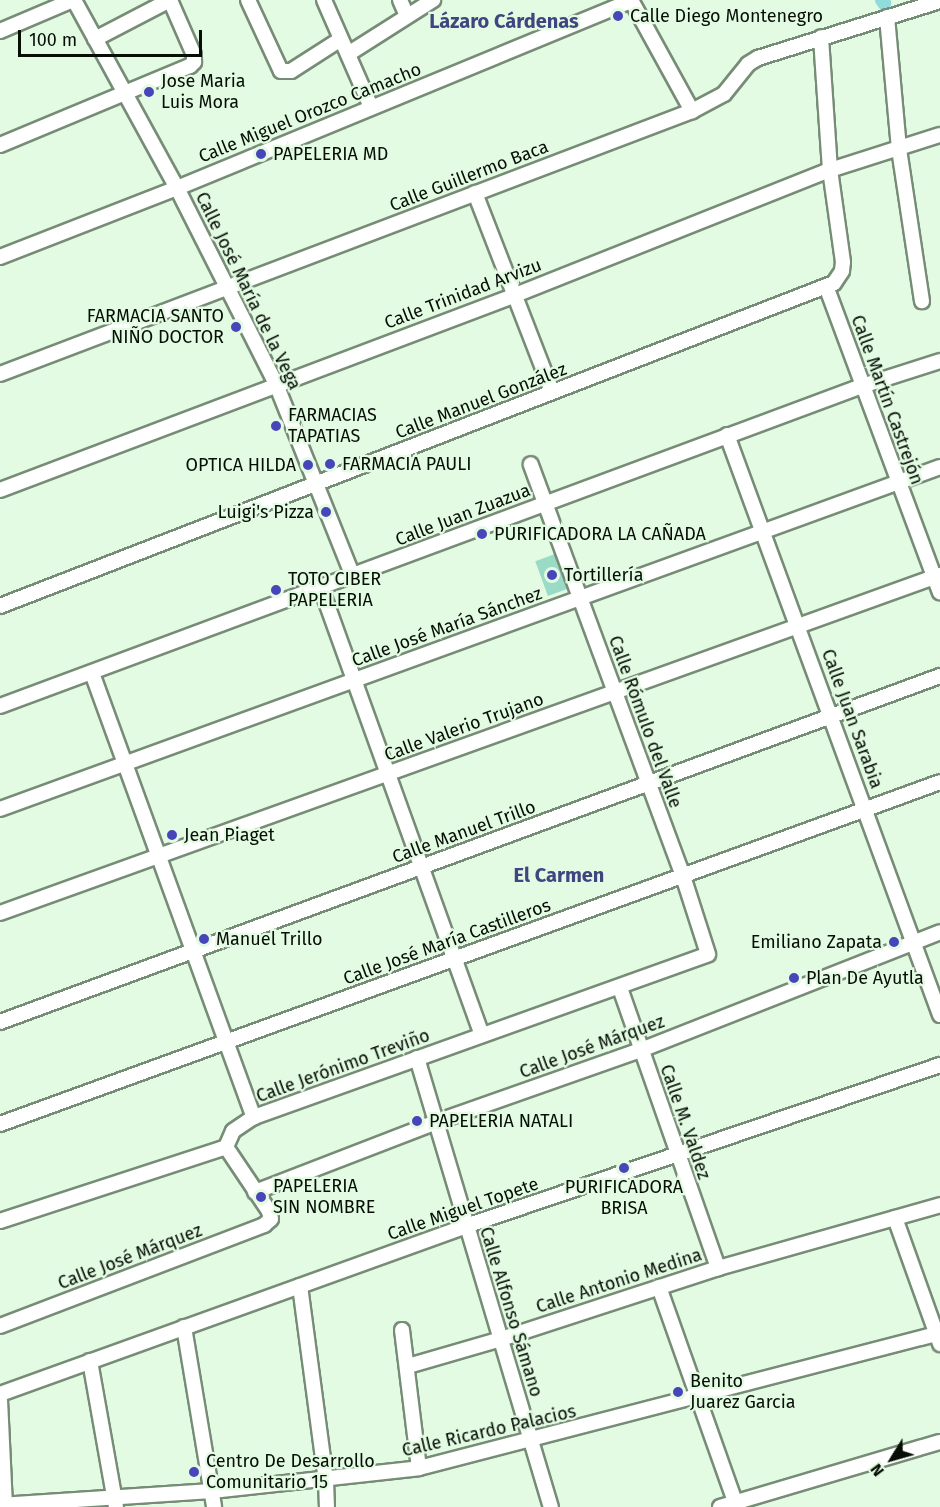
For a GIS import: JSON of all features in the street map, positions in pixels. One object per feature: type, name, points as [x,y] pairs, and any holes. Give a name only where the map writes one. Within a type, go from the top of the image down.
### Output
[{"type":"street","points":[[0,31],[74,0]]},
{"type":"street","name":"Calle José María de la Vega","points":[[74,0],[177,188],[276,384],[318,484],[353,577]]},
{"type":"street","points":[[0,145],[193,64],[194,55],[170,0],[95,39]]},
{"type":"street","points":[[248,0],[278,68],[284,72],[291,71],[341,39]]},
{"type":"street","points":[[324,0],[371,107]]},
{"type":"street","points":[[400,0],[407,16]]},
{"type":"street","points":[[348,54],[433,0]]},
{"type":"street","points":[[631,0],[692,111]]},
{"type":"street","name":"Calle Miguel Orozco Camacho","points":[[0,257],[177,188],[631,0]]},
{"type":"street","name":"Calle Guillermo Baca","points":[[0,374],[692,111],[724,94],[753,60],[940,1]]},
{"type":"street","points":[[887,17],[899,149],[922,301]]},
{"type":"street","points":[[821,37],[830,170]]},
{"type":"street","name":"Calle Trinidad Arvizu","points":[[0,490],[513,296],[830,170],[940,135]]},
{"type":"street","name":"Calle Manuel González","points":[[0,606],[826,286],[839,279],[843,262],[830,170]]},
{"type":"street","points":[[475,192],[513,296],[552,392]]},
{"type":"street","name":"Calle Martín Castrejón","points":[[826,286],[898,482],[937,576],[940,592]]},
{"type":"street","name":"Calle Juan Zuazua","points":[[0,706],[353,577],[545,502],[727,435],[862,386],[940,361]]},
{"type":"street","name":"Calle Juan Sarabia","points":[[727,435],[799,625],[940,1015]]},
{"type":"street","name":"Calle Rómulo del Valle","points":[[531,464],[708,945],[708,954]]},
{"type":"street","name":"Calle José María Sánchez","points":[[0,809],[940,467]]},
{"type":"street","name":"Calle Valerio Trujano","points":[[0,913],[937,576]]},
{"type":"street","points":[[321,588],[482,1034]]},
{"type":"street","points":[[92,673],[254,1117]]},
{"type":"street","name":"Calle Manuel Trillo","points":[[0,1022],[940,676]]},
{"type":"street","name":"Calle José María Castilleros","points":[[0,1124],[940,782]]},
{"type":"street","name":"Calle José Márquez","points":[[0,1326],[264,1225],[271,1219],[255,1192],[436,1122],[641,1050],[940,932]]},
{"type":"street","name":"Calle Jerónimo Treviño","points":[[226,1147],[233,1131],[254,1117],[482,1034],[620,988],[708,954]]},
{"type":"street","name":"Calle M. Valdez","points":[[620,988],[718,1268]]},
{"type":"street","name":"Calle Alfonso Sámano","points":[[417,1058],[551,1507]]},
{"type":"street","name":"Calle Miguel Topete","points":[[0,1394],[466,1226],[940,1065]]},
{"type":"street","points":[[0,1221],[226,1147],[255,1192]]},
{"type":"street","name":"Calle Antonio Medina","points":[[408,1366],[501,1339],[718,1268],[940,1205]]},
{"type":"street","points":[[895,1218],[939,1337]]},
{"type":"street","points":[[300,1286],[326,1480],[327,1507]]},
{"type":"street","points":[[660,1287],[736,1505]]},
{"type":"street","points":[[184,1328],[214,1507]]},
{"type":"street","points":[[402,1330],[419,1468]]},
{"type":"street","name":"Calle Ricardo Palacios","points":[[3,1505],[116,1502],[419,1468],[939,1337]]},
{"type":"street","points":[[90,1361],[116,1502]]},
{"type":"street","points":[[0,1400],[3,1505]]},
{"type":"street","points":[[720,1507],[736,1505],[940,1442]]},
{"type":"building","name":"Tortillería","points":[[555,554],[568,589],[548,596],[535,561]]},
{"type":"place","name":"Calle Diego Montenegro","points":[[618,16]]},
{"type":"place","name":"Jose Maria Luis Mora","points":[[149,92]]},
{"type":"place","name":"PAPELERIA MD","points":[[261,154]]},
{"type":"place","name":"FARMACIA SANTO NIÑO DOCTOR","points":[[236,327]]},
{"type":"place","name":"FARMACIAS TAPATIAS","points":[[276,426]]},
{"type":"place","name":"FARMACIA PAULI","points":[[330,464]]},
{"type":"place","name":"OPTICA HILDA","points":[[308,465]]},
{"type":"place","name":"Luigi's Pizza","points":[[326,512]]},
{"type":"place","name":"PURIFICADORA LA CAÑADA","points":[[482,534]]},
{"type":"place","name":"Tortillería","points":[[552,575]]},
{"type":"place","name":"TOTO CIBER PAPELERIA","points":[[276,590]]},
{"type":"place","name":"Jean Piaget","points":[[172,835]]},
{"type":"place","name":"Manuel Trillo","points":[[204,939]]},
{"type":"place","name":"Emiliano Zapata","points":[[894,942]]},
{"type":"place","name":"Plan De Ayutla","points":[[794,978]]},
{"type":"place","name":"PAPELERIA NATALI","points":[[417,1121]]},
{"type":"place","name":"PURIFICADORA BRISA","points":[[624,1168]]},
{"type":"place","name":"PAPELERIA SIN NOMBRE","points":[[261,1197]]},
{"type":"place","name":"Benito Juarez Garcia","points":[[678,1392]]},
{"type":"place","name":"Centro De Desarrollo Comunitario 15","points":[[194,1472]]},
{"type":"district","name":"Lázaro Cárdenas","points":[[504,21]]},
{"type":"district","name":"El Carmen","points":[[559,875]]}]
